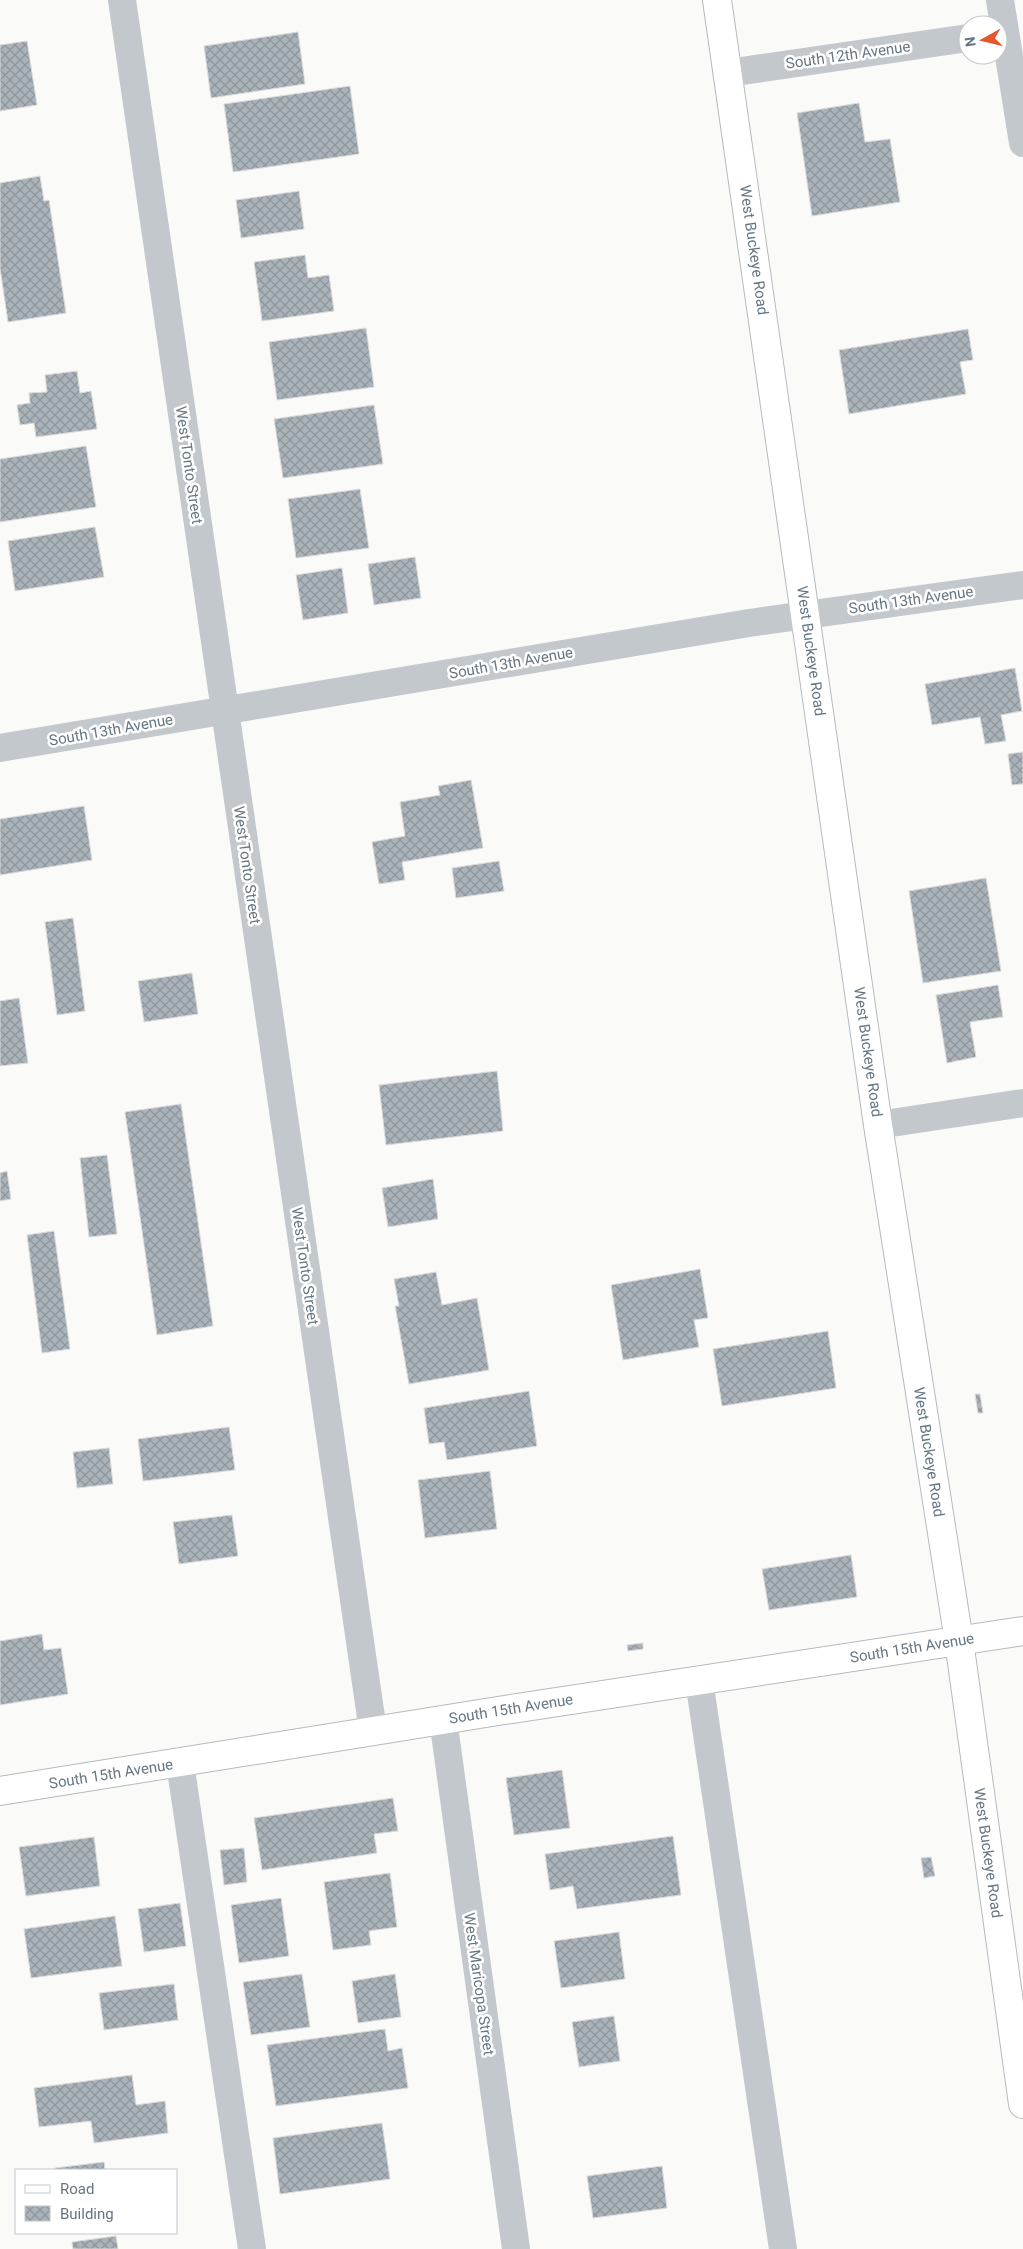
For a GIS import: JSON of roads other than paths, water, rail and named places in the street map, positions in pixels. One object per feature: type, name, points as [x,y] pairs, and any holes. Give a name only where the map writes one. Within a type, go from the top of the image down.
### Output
[{"type":"main road","name":"West Buckeye Road","points":[[718,0],[878,1125],[958,1641],[1023,2104]]},
{"type":"main road","name":"South 15th Avenue","points":[[0,1791],[372,1731],[1023,1631]]},
{"type":"street","name":"West Tonto Street","points":[[122,0],[372,1731]]},
{"type":"street","points":[[1000,0],[1009,33],[1023,143]]},
{"type":"street","name":"South 12th Avenue","points":[[728,72],[958,39]]},
{"type":"street","name":"South 13th Avenue","points":[[0,748],[806,614],[1023,585]]},
{"type":"street","points":[[878,1125],[1023,1103]]},
{"type":"street","points":[[700,1680],[782,2249]]},
{"type":"street","name":"West Maricopa Street","points":[[443,1720],[516,2249]]},
{"type":"street","points":[[180,1763],[252,2249]]}]
